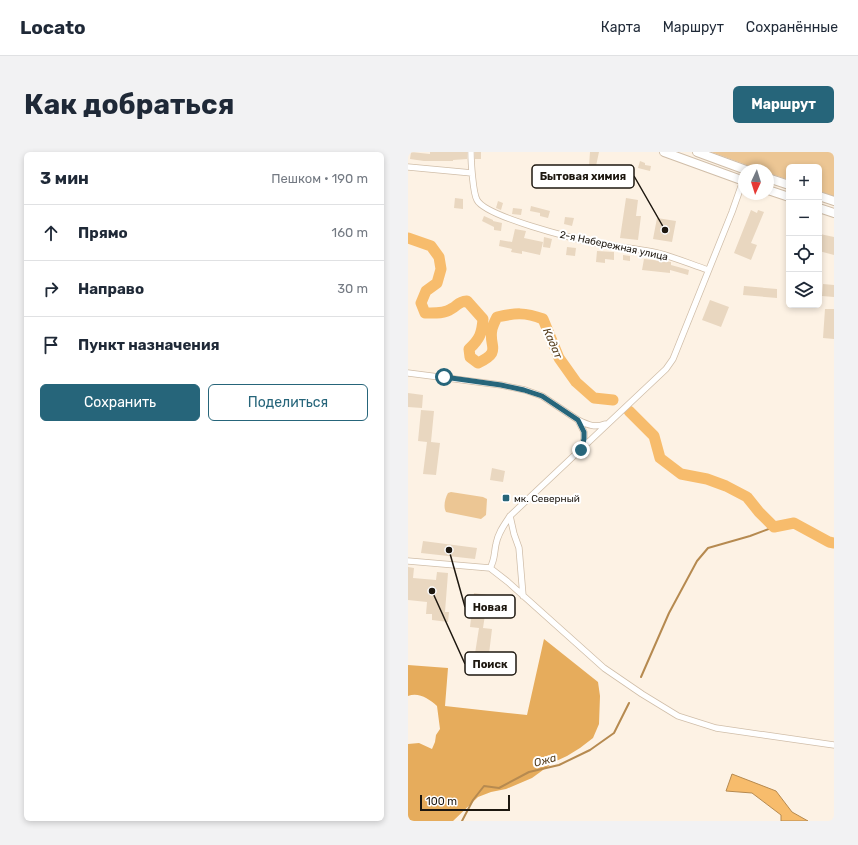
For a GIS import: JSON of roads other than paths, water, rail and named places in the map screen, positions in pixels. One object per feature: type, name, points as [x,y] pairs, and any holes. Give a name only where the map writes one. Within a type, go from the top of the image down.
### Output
[{"type":"street","points":[[408,167],[472,173],[471,152]]},
{"type":"street","points":[[664,152],[738,178]]},
{"type":"street","points":[[697,152],[738,167]]},
{"type":"street","name":"2-я Набережная улица","points":[[472,173],[477,200],[484,208],[495,213],[554,233],[595,243],[653,252],[708,270]]},
{"type":"street","points":[[774,180],[786,184]]},
{"type":"street","points":[[774,192],[786,196]]},
{"type":"street","points":[[490,568],[494,562],[496,543],[500,530],[510,516],[666,369],[673,359],[738,196]]},
{"type":"street","points":[[822,197],[834,201]]},
{"type":"street","points":[[822,209],[834,213]]},
{"type":"street","points":[[408,373],[472,381],[524,390],[542,396],[578,420],[590,426],[600,426],[608,423]]},
{"type":"street","points":[[578,420],[584,432],[581,450]]},
{"type":"street","points":[[510,516],[519,548],[523,596]]},
{"type":"street","points":[[408,560],[490,568],[508,582],[604,668],[678,716],[716,728],[834,745]]},
{"type":"waterway","name":"Кадат","points":[[408,238],[431,246],[439,257],[441,269],[437,283],[426,291],[421,303],[425,313],[445,312],[454,308],[460,303],[467,301],[483,319],[480,336],[469,349],[470,357],[478,363],[490,355],[493,348],[491,335],[492,329],[497,317],[520,314],[531,315],[543,319],[559,358],[576,382],[594,398],[613,400]]},
{"type":"waterway","name":"Кадат","points":[[629,411],[654,436],[660,458],[681,474],[707,479],[726,486],[747,497],[774,527],[794,523],[829,542],[834,543]]},
{"type":"waterway","name":"Ожа","points":[[641,677],[669,613],[697,561],[708,548],[750,536],[774,527]]},
{"type":"waterway","name":"Ожа","points":[[462,821],[473,800],[484,786],[499,788],[529,772],[559,765],[590,750],[614,733],[629,703]]},
{"type":"place","name":"Бытовая химия","points":[[665,230]]},
{"type":"place","name":"мк. Северный","points":[[506,498]]},
{"type":"place","name":"Новая","points":[[449,550]]},
{"type":"place","name":"Поиск","points":[[432,591]]}]
